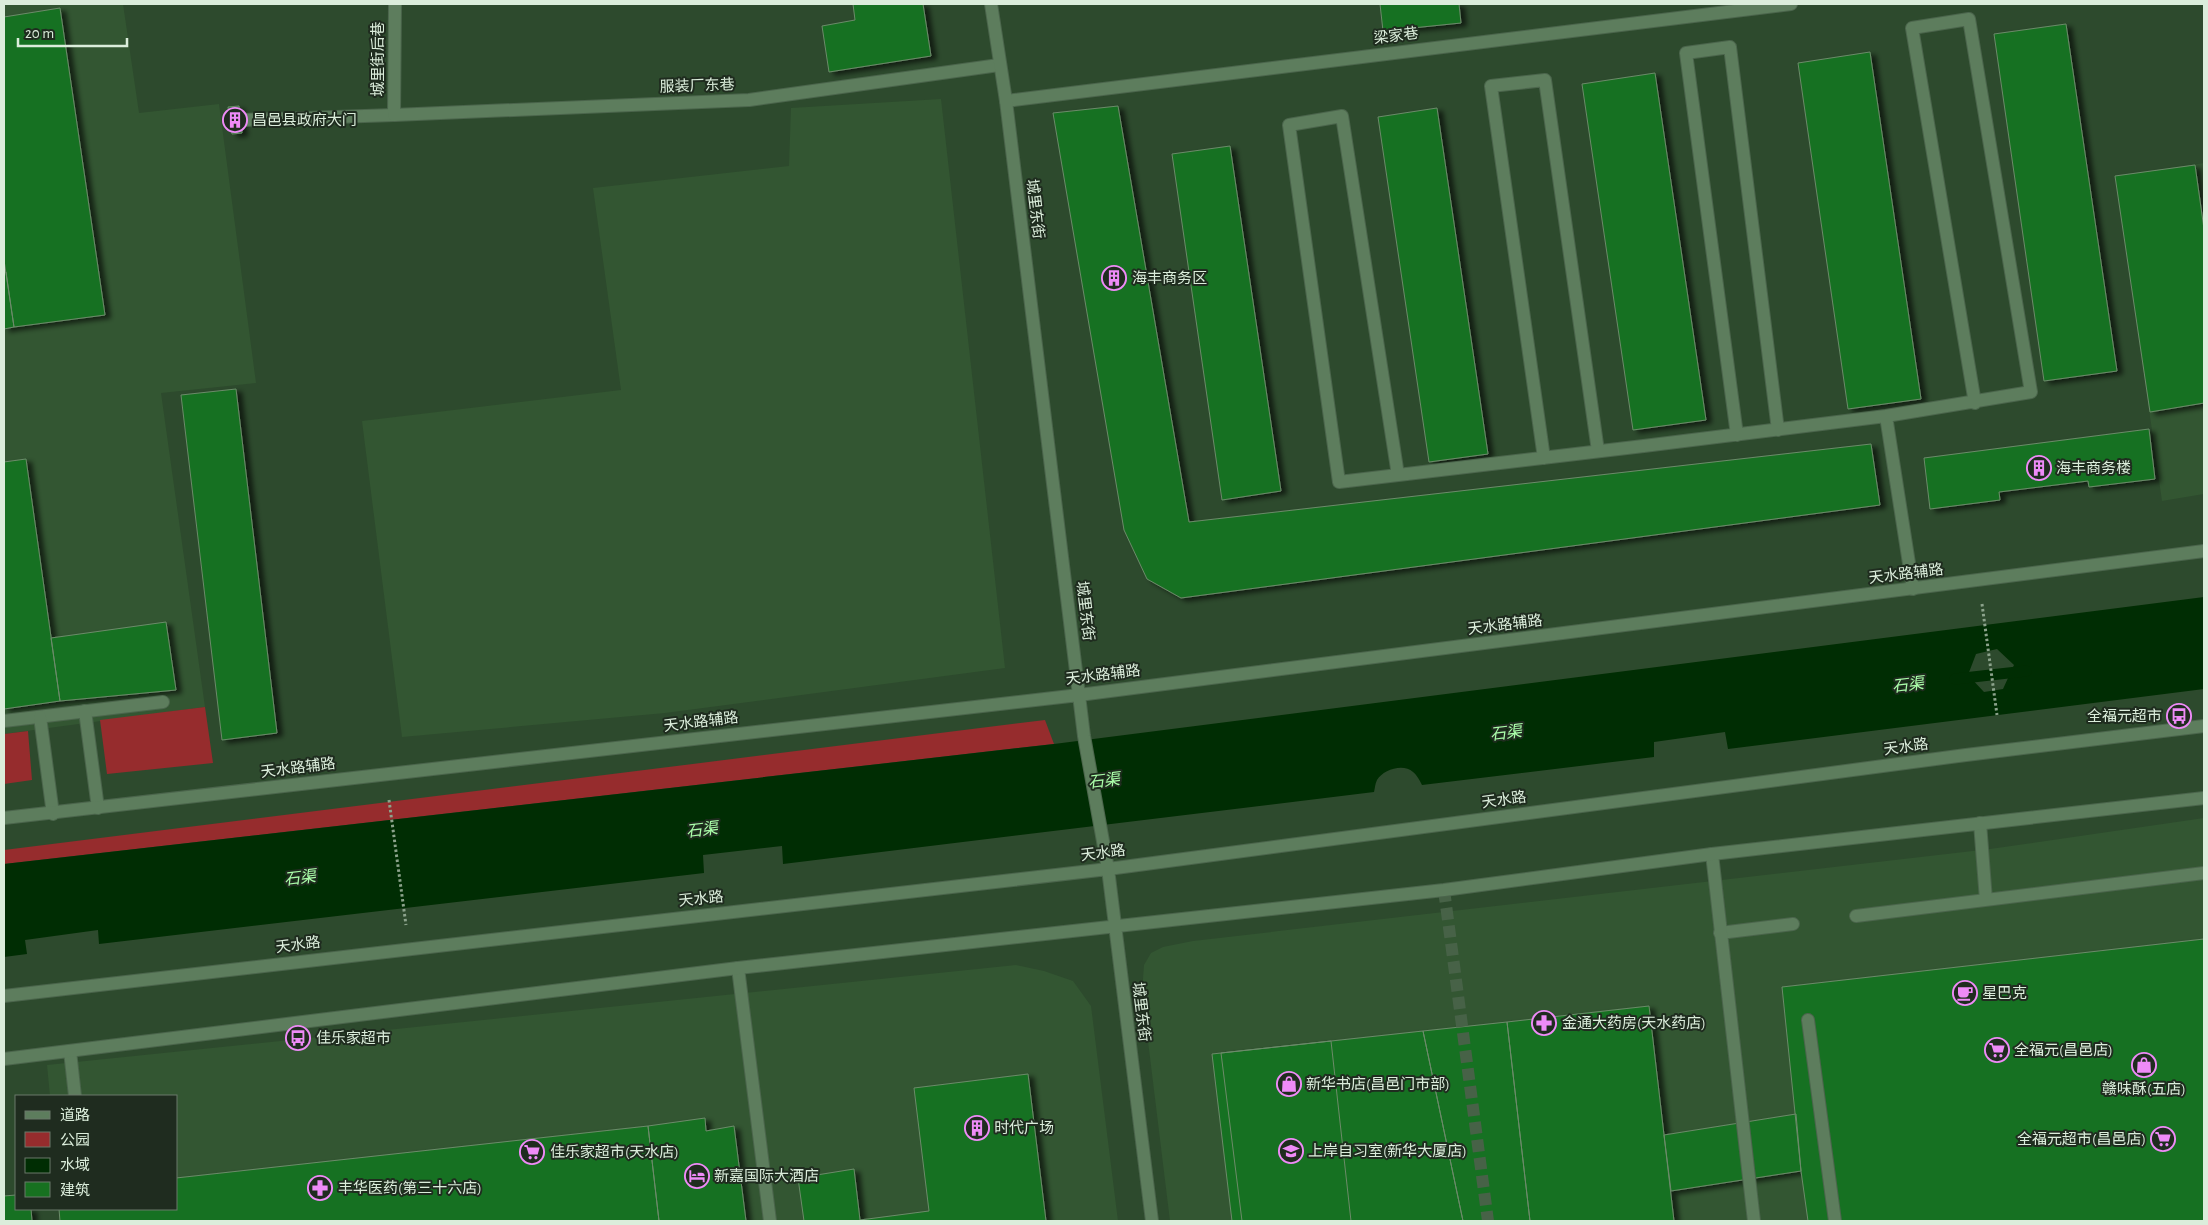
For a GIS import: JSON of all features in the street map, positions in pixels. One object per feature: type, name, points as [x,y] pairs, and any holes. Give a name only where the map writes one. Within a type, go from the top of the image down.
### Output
[{"type":"street","name":"城里街后巷","points":[[394,115],[395,4]]},
{"type":"street","name":"城里东街","points":[[991,4],[1006,101],[1084,736],[1108,869],[1152,1221]]},
{"type":"street","name":"梁家巷","points":[[1006,101],[1790,4]]},
{"type":"street","points":[[1398,475],[1342,116],[1289,125],[1339,482],[1778,430],[1975,403],[2031,392],[1969,19],[1912,28],[1975,403]]},
{"type":"street","points":[[1737,434],[1686,52],[1730,46],[1778,430]]},
{"type":"street","name":"服装厂东巷","points":[[243,120],[749,100],[999,65]]},
{"type":"street","points":[[1544,458],[1491,86],[1545,80],[1598,451]]},
{"type":"street","points":[[1886,416],[1913,589]]},
{"type":"street","name":"天水路辅路","points":[[4,818],[53,814],[1079,695],[2204,551]]},
{"type":"street","points":[[4,721],[163,702]]},
{"type":"street","points":[[85,711],[98,808]]},
{"type":"street","points":[[40,717],[53,814]]},
{"type":"street","name":"天水路","points":[[4,996],[408,948],[1108,869],[2204,726]]},
{"type":"street","points":[[4,1059],[738,968],[1444,890],[1712,854],[2204,798]]},
{"type":"street","points":[[1980,823],[1986,900]]},
{"type":"street","points":[[1712,854],[1754,1221]]},
{"type":"street","points":[[1856,916],[2204,873]]},
{"type":"street","points":[[1720,933],[1794,924]]},
{"type":"street","points":[[738,968],[770,1221]]},
{"type":"street","points":[[1808,1020],[1835,1221]]},
{"type":"street","points":[[70,1051],[75,1095]]},
{"type":"path","points":[[1979,581],[1997,715]]},
{"type":"path","points":[[386,774],[408,948]]},
{"type":"shaded area","points":[[4,4],[123,4],[139,113],[219,104],[256,383],[161,393],[205,707],[4,734]]},
{"type":"shaded area","points":[[941,99],[1005,668],[665,713],[402,737],[362,421],[621,390],[593,188],[789,166],[791,108]]},
{"type":"shaded area","points":[[2204,163],[2204,494],[2162,501],[2116,176]]},
{"type":"shaded area","points":[[2204,818],[2204,1221],[1170,1221],[1142,992],[1144,965],[1151,953],[1163,947],[1193,941],[1990,849]]},
{"type":"shaded area","points":[[1016,965],[1044,971],[1073,981],[1091,1006],[1118,1221],[62,1221],[61,1210],[178,1210],[178,1095],[50,1095],[47,1065]]},
{"type":"green space","points":[[205,707],[213,763],[107,774],[100,720]]},
{"type":"green space","points":[[1045,720],[1054,744],[4,864],[4,850]]},
{"type":"green space","points":[[28,731],[32,780],[4,784],[4,734]]},
{"type":"water","points":[[2204,597],[2204,689],[1728,749],[1725,732],[1654,742],[1654,757],[1422,785],[1417,776],[1409,769],[1399,768],[1388,771],[1380,776],[1376,782],[1374,792],[783,864],[782,846],[703,855],[704,873],[99,944],[98,930],[25,940],[27,954],[4,957],[4,864],[1054,744]],"holes":[[[1997,649],[2014,665],[2003,689],[1984,692],[1968,675],[1976,654]]]},
{"type":"building","points":[[853,4],[923,4],[931,56],[829,72],[822,26],[855,20]]},
{"type":"building","points":[[1380,4],[1459,4],[1461,23],[1383,31]]},
{"type":"building","points":[[60,8],[105,315],[14,327],[4,260],[4,17]]},
{"type":"building","points":[[2066,24],[2117,371],[2044,381],[1994,34]]},
{"type":"building","points":[[1870,52],[1921,399],[1848,409],[1798,63]]},
{"type":"building","points":[[1655,73],[1706,420],[1633,430],[1582,84]]},
{"type":"building","name":"昌邑县政府大门","points":[[239,106],[242,133],[232,134],[228,107]]},
{"type":"building","name":"海丰商务区","points":[[1118,106],[1189,522],[1871,444],[1880,505],[1181,598],[1147,579],[1124,530],[1053,113]]},
{"type":"building","points":[[1437,108],[1488,454],[1429,462],[1378,117]]},
{"type":"building","points":[[1230,146],[1281,491],[1222,500],[1172,154]]},
{"type":"building","points":[[2195,165],[2204,229],[2204,403],[2150,412],[2115,176]]},
{"type":"building","points":[[4,272],[6,272],[14,327],[4,329]]},
{"type":"building","points":[[236,389],[277,733],[222,740],[181,395]]},
{"type":"building","name":"海丰商务楼","points":[[2149,429],[2155,479],[2089,487],[2088,481],[1999,492],[2000,500],[1930,509],[1924,458]]},
{"type":"building","points":[[26,459],[60,701],[4,709],[4,462]]},
{"type":"building","points":[[166,622],[176,690],[60,701],[51,638]]},
{"type":"building","name":"全福元(昌邑店)","points":[[2204,939],[2204,1221],[1808,1221],[1782,987]]},
{"type":"building","points":[[1649,1006],[1674,1221],[1530,1221],[1507,1022]]},
{"type":"building","points":[[1507,1022],[1530,1221],[1463,1221],[1423,1031]]},
{"type":"building","points":[[1423,1031],[1463,1221],[1232,1221],[1212,1054]]},
{"type":"building","points":[[1331,1041],[1351,1221],[1242,1221],[1221,1053]]},
{"type":"building","name":"时代广场","points":[[1028,1074],[1046,1221],[804,1221],[798,1178],[854,1169],[860,1220],[929,1211],[914,1088]]},
{"type":"building","points":[[1796,1114],[1801,1171],[1671,1191],[1664,1135]]},
{"type":"building","name":"新嘉国际大酒店","points":[[705,1118],[706,1131],[734,1126],[746,1221],[659,1221],[648,1126]]},
{"type":"building","name":"佳乐家超市(天水店)","points":[[648,1126],[659,1221],[60,1221],[59,1210],[178,1210],[178,1178]]},
{"type":"building","points":[[15,1195],[15,1210],[31,1210],[32,1221],[4,1221],[4,1196]]},
{"type":"waterway","name":"石渠","points":[[1955,679],[2026,671]]},
{"type":"tunnel","points":[[1444,890],[1488,1221]]},
{"type":"place","name":"昌邑县政府大门","points":[[235,120]]},
{"type":"place","name":"海丰商务区","points":[[1114,278]]},
{"type":"place","name":"海丰商务楼","points":[[2039,468]]},
{"type":"place","name":"全福元超市","points":[[2179,716]]},
{"type":"place","name":"星巴克","points":[[1965,993]]},
{"type":"place","name":"金通大药房(天水药店)","points":[[1544,1023]]},
{"type":"place","name":"佳乐家超市","points":[[298,1038]]},
{"type":"place","name":"全福元(昌邑店)","points":[[1997,1050]]},
{"type":"place","name":"赣味酥(五店)","points":[[2144,1065]]},
{"type":"place","name":"新华书店(昌邑门市部)","points":[[1289,1084]]},
{"type":"place","name":"时代广场","points":[[977,1128]]},
{"type":"place","name":"全福元超市(昌邑店)","points":[[2163,1139]]},
{"type":"place","name":"上岸自习室(新华大厦店)","points":[[1291,1151]]},
{"type":"place","name":"佳乐家超市(天水店)","points":[[532,1152]]},
{"type":"place","name":"新嘉国际大酒店","points":[[697,1176]]},
{"type":"place","name":"丰华医药(第三十六店)","points":[[320,1188]]}]
